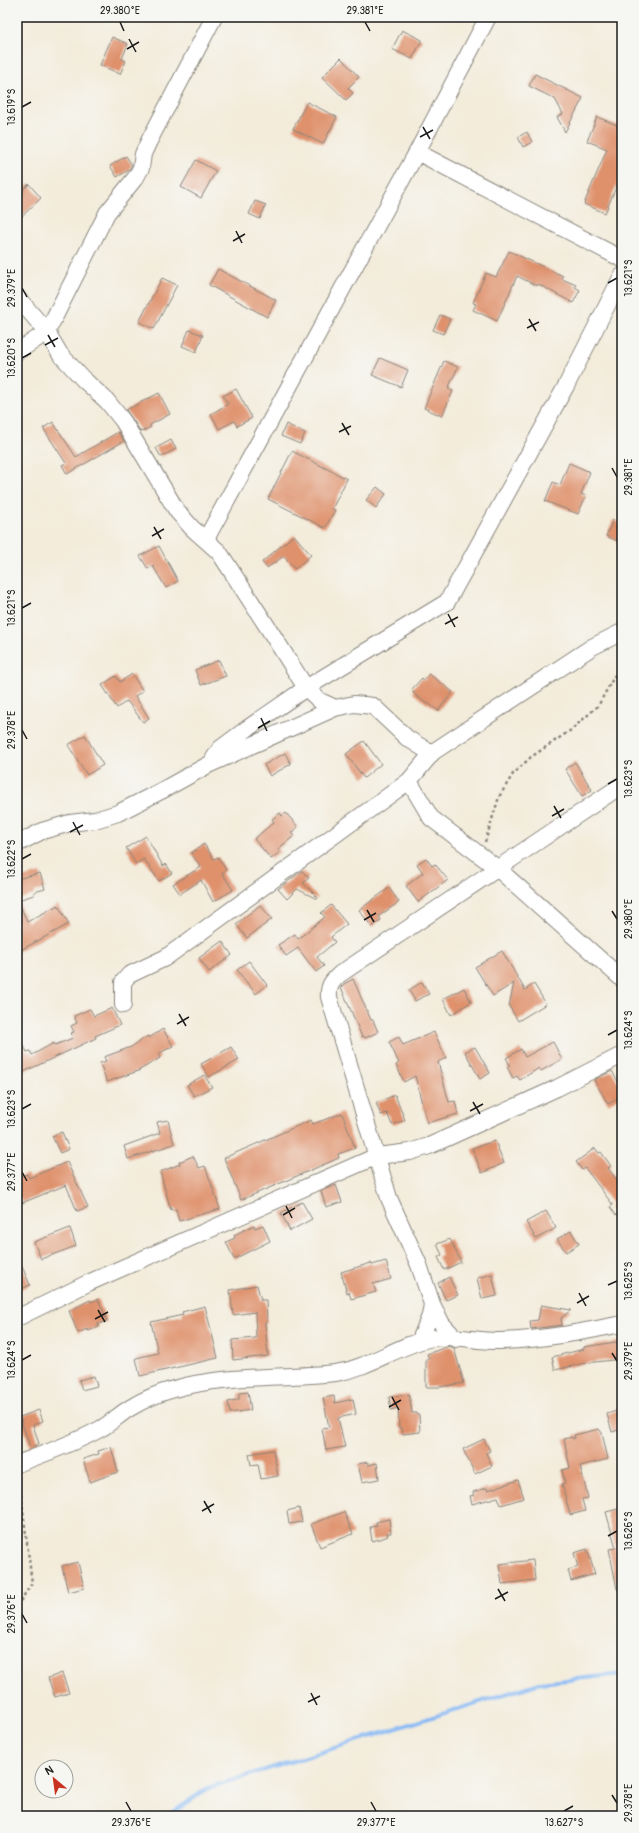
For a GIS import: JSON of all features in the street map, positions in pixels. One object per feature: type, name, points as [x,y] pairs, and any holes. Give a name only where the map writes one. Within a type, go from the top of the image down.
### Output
[{"type":"street","points":[[17,352],[28,343],[47,332],[107,213],[136,177],[141,168],[143,154],[149,141],[214,17]]},
{"type":"street","points":[[206,539],[417,152],[488,17]]},
{"type":"street","points":[[417,152],[622,259]]},
{"type":"street","points":[[208,765],[220,749],[306,688],[447,602],[566,386],[622,276]]},
{"type":"street","points":[[17,297],[47,332],[60,354],[83,379],[107,401],[123,421],[177,511],[192,528],[219,552],[306,688],[320,701],[335,708]]},
{"type":"street","points":[[123,1005],[123,982],[129,975],[165,958],[409,781],[433,752],[592,646],[622,632]]},
{"type":"street","points":[[17,844],[42,831],[70,823],[95,820],[118,813],[208,765],[335,708],[354,704],[373,706],[407,738],[426,750],[433,752]]},
{"type":"street","points":[[409,781],[432,818],[481,854],[622,979]]},
{"type":"street","points":[[456,1338],[442,1324],[432,1304],[419,1265],[389,1198],[329,997],[328,989],[332,981],[340,974],[622,785]]},
{"type":"street","points":[[478,881],[481,854]]},
{"type":"street","points":[[17,1318],[88,1283],[377,1156],[410,1152],[428,1146],[557,1088],[622,1055]]},
{"type":"street","points":[[420,1340],[430,1316],[432,1304]]},
{"type":"street","points":[[17,1464],[83,1438],[105,1426],[130,1408],[150,1397],[174,1388],[235,1378],[307,1376],[339,1372],[361,1366],[420,1340],[435,1337],[498,1341],[525,1340],[622,1324]]},
{"type":"path","points":[[481,854],[499,797],[513,774],[531,757],[571,730],[598,706],[622,662]]},
{"type":"path","points":[[17,1464],[32,1583],[17,1606]]},
{"type":"building","points":[[402,30],[422,40],[412,59],[392,49]]},
{"type":"building","points":[[112,37],[128,44],[122,59],[126,61],[120,74],[100,65]]},
{"type":"building","points":[[341,58],[359,77],[348,88],[353,93],[346,100],[322,77]]},
{"type":"building","points":[[535,74],[583,98],[565,132],[557,117],[563,114],[555,99],[529,86]]},
{"type":"building","points":[[307,102],[337,117],[323,144],[293,129]]},
{"type":"building","points":[[597,117],[622,127],[622,173],[605,213],[584,204],[607,149],[587,141]]},
{"type":"building","points":[[527,132],[532,142],[523,147],[518,137]]},
{"type":"building","points":[[126,156],[132,165],[129,170],[117,177],[110,166]]},
{"type":"building","points":[[196,160],[216,171],[201,198],[181,187]]},
{"type":"building","points":[[29,184],[41,198],[17,221],[17,195]]},
{"type":"building","points":[[255,201],[266,205],[260,219],[249,214]]},
{"type":"building","points":[[509,251],[563,276],[562,279],[576,285],[575,287],[580,290],[573,303],[538,284],[537,286],[517,276],[497,321],[473,310],[476,304],[473,303],[486,273],[496,277]]},
{"type":"building","points":[[218,269],[276,300],[267,317],[209,285]]},
{"type":"building","points":[[162,278],[177,285],[154,329],[139,322]]},
{"type":"building","points":[[440,315],[450,319],[443,334],[433,330]]},
{"type":"building","points":[[189,330],[203,335],[196,352],[182,346]]},
{"type":"building","points":[[380,358],[408,370],[401,387],[372,375]]},
{"type":"building","points":[[444,361],[458,367],[448,389],[453,391],[442,416],[424,408]]},
{"type":"building","points":[[236,389],[252,418],[237,426],[234,421],[219,429],[211,414],[228,404],[223,396]]},
{"type":"building","points":[[159,393],[170,414],[150,425],[151,427],[141,432],[126,410]]},
{"type":"building","points":[[53,422],[76,457],[118,432],[124,441],[67,474],[62,465],[66,463],[43,428]]},
{"type":"building","points":[[286,424],[305,433],[300,444],[281,436]]},
{"type":"building","points":[[171,440],[176,449],[161,457],[156,448]]},
{"type":"building","points":[[292,451],[347,479],[332,509],[335,510],[325,528],[268,499]]},
{"type":"building","points":[[569,463],[590,472],[581,494],[586,496],[578,514],[545,501],[553,482],[560,485]]},
{"type":"building","points":[[377,487],[386,494],[376,508],[366,500]]},
{"type":"building","points":[[613,520],[622,524],[622,543],[606,536]]},
{"type":"building","points":[[294,535],[311,555],[295,569],[284,556],[267,568],[262,562]]},
{"type":"building","points":[[159,546],[178,581],[166,588],[153,566],[148,569],[140,556]]},
{"type":"building","points":[[219,660],[226,676],[201,685],[195,670]]},
{"type":"building","points":[[132,674],[143,691],[135,696],[149,718],[143,722],[127,701],[117,708],[102,685],[116,676],[120,682]]},
{"type":"building","points":[[429,674],[453,692],[438,711],[413,693],[414,691],[412,689],[422,678],[424,680]]},
{"type":"building","points":[[85,735],[103,765],[87,775],[68,745]]},
{"type":"building","points":[[364,741],[381,764],[364,778],[346,754]]},
{"type":"building","points":[[285,753],[291,764],[270,776],[264,765]]},
{"type":"building","points":[[575,762],[592,790],[582,796],[565,769]]},
{"type":"building","points":[[280,813],[282,816],[286,813],[298,827],[291,833],[294,836],[278,849],[280,852],[271,859],[254,839],[274,822],[272,819]]},
{"type":"building","points":[[146,836],[163,866],[166,864],[172,873],[159,881],[144,859],[136,864],[126,848]]},
{"type":"building","points":[[204,844],[214,859],[218,857],[226,870],[222,873],[233,890],[213,902],[201,880],[180,894],[173,884],[201,867],[191,853]]},
{"type":"building","points":[[426,858],[432,866],[435,864],[448,880],[418,902],[406,886],[423,873],[417,864]]},
{"type":"building","points":[[302,871],[309,878],[303,883],[318,898],[317,899],[297,889],[287,899],[278,889]]},
{"type":"building","points":[[40,873],[45,889],[34,892],[34,895],[18,900],[27,922],[58,905],[69,924],[17,952],[17,879]]},
{"type":"building","points":[[389,888],[399,902],[379,916],[381,920],[372,927],[359,910]]},
{"type":"building","points":[[260,905],[272,919],[247,938],[236,924]]},
{"type":"building","points":[[331,905],[347,924],[331,937],[335,942],[317,957],[324,966],[316,972],[298,948],[286,956],[278,945],[295,934],[298,939],[325,917],[321,913]]},
{"type":"building","points":[[222,941],[232,955],[209,972],[199,958]]},
{"type":"building","points":[[502,951],[525,990],[534,984],[546,1004],[518,1021],[509,1006],[514,983],[493,996],[475,967]]},
{"type":"building","points":[[249,961],[267,985],[256,994],[237,970]]},
{"type":"building","points":[[353,979],[371,1020],[373,1020],[378,1032],[365,1038],[364,1036],[362,1037],[341,987]]},
{"type":"building","points":[[422,982],[429,994],[415,1001],[409,990]]},
{"type":"building","points":[[464,988],[471,1002],[451,1015],[443,999]]},
{"type":"building","points":[[112,1008],[120,1025],[95,1036],[96,1038],[17,1075],[17,1033],[27,1052],[30,1051],[32,1055],[54,1043],[55,1045],[73,1038],[71,1033],[74,1032],[71,1026],[77,1023],[74,1016],[90,1009],[94,1016]]},
{"type":"building","points":[[163,1029],[173,1046],[158,1054],[160,1058],[138,1071],[107,1082],[100,1063],[106,1061],[104,1057],[131,1047],[148,1036],[149,1038]]},
{"type":"building","points":[[434,1032],[446,1058],[438,1062],[449,1102],[455,1101],[458,1114],[427,1123],[415,1076],[404,1082],[396,1065],[399,1063],[389,1042],[399,1037],[403,1045]]},
{"type":"building","points":[[553,1042],[562,1059],[541,1071],[539,1068],[520,1080],[517,1076],[513,1078],[507,1067],[510,1065],[506,1058],[521,1049],[525,1057]]},
{"type":"building","points":[[231,1047],[239,1060],[209,1077],[201,1064]]},
{"type":"building","points":[[475,1047],[490,1073],[480,1079],[465,1052]]},
{"type":"building","points":[[612,1071],[622,1089],[622,1096],[608,1104],[594,1080]]},
{"type":"building","points":[[204,1075],[212,1087],[194,1096],[187,1085]]},
{"type":"building","points":[[395,1095],[405,1120],[392,1125],[387,1113],[381,1115],[376,1103]]},
{"type":"building","points":[[342,1113],[355,1148],[338,1154],[339,1158],[241,1200],[224,1158],[311,1120],[313,1124]]},
{"type":"building","points":[[168,1120],[174,1144],[128,1159],[124,1146],[160,1133],[157,1122]]},
{"type":"building","points":[[62,1132],[69,1149],[60,1153],[52,1136]]},
{"type":"building","points":[[495,1141],[504,1163],[482,1173],[472,1148]]},
{"type":"building","points":[[595,1148],[599,1153],[601,1152],[611,1166],[608,1168],[622,1187],[622,1218],[619,1213],[616,1215],[610,1207],[613,1205],[585,1168],[582,1170],[576,1162]]},
{"type":"building","points":[[193,1156],[199,1168],[205,1166],[220,1209],[179,1221],[176,1209],[171,1210],[160,1172],[180,1164],[179,1162]]},
{"type":"building","points":[[67,1162],[88,1207],[77,1211],[66,1185],[22,1203],[20,1198],[17,1199],[17,1178],[27,1174],[29,1178]]},
{"type":"building","points":[[336,1185],[342,1202],[326,1207],[321,1191]]},
{"type":"building","points":[[302,1202],[312,1219],[290,1231],[281,1213]]},
{"type":"building","points":[[546,1211],[556,1228],[536,1239],[526,1222]]},
{"type":"building","points":[[254,1225],[255,1228],[263,1225],[270,1241],[234,1259],[226,1242],[235,1238],[234,1235]]},
{"type":"building","points":[[70,1228],[76,1246],[41,1259],[34,1242]]},
{"type":"building","points":[[571,1231],[579,1244],[566,1252],[557,1239]]},
{"type":"building","points":[[450,1239],[461,1262],[444,1270],[438,1257],[442,1255],[437,1244]]},
{"type":"building","points":[[17,1255],[30,1285],[17,1291]]},
{"type":"building","points":[[386,1261],[391,1279],[373,1284],[376,1292],[351,1299],[349,1292],[347,1293],[341,1272],[371,1263],[372,1265]]},
{"type":"building","points":[[492,1274],[497,1296],[482,1299],[477,1278]]},
{"type":"building","points":[[449,1277],[458,1295],[446,1300],[438,1283]]},
{"type":"building","points":[[257,1285],[261,1300],[266,1300],[267,1323],[265,1323],[268,1356],[233,1360],[232,1340],[256,1338],[255,1312],[233,1315],[230,1290]]},
{"type":"building","points":[[98,1299],[107,1321],[98,1324],[99,1327],[88,1331],[87,1329],[78,1333],[69,1311],[90,1300],[91,1302]]},
{"type":"building","points":[[541,1305],[571,1310],[561,1318],[562,1325],[531,1329],[530,1321],[538,1320]]},
{"type":"building","points":[[205,1306],[218,1358],[140,1376],[136,1358],[158,1353],[151,1322],[183,1315],[182,1312]]},
{"type":"building","points":[[622,1341],[622,1359],[586,1363],[555,1370],[552,1357],[584,1349],[584,1347]]},
{"type":"building","points":[[449,1346],[454,1348],[464,1383],[440,1387],[426,1387],[426,1359],[429,1359],[427,1354]]},
{"type":"building","points":[[94,1376],[97,1386],[82,1390],[79,1380]]},
{"type":"building","points":[[248,1392],[251,1410],[230,1413],[228,1402],[239,1399],[239,1393]]},
{"type":"building","points":[[409,1394],[412,1413],[417,1413],[417,1415],[419,1415],[420,1432],[403,1434],[402,1428],[399,1428],[398,1408],[391,1410],[389,1397]]},
{"type":"building","points":[[334,1396],[335,1403],[353,1399],[356,1414],[338,1418],[345,1447],[326,1450],[322,1428],[329,1427],[323,1398]]},
{"type":"building","points":[[622,1409],[622,1429],[612,1432],[607,1414]]},
{"type":"building","points":[[39,1410],[43,1421],[33,1425],[39,1444],[30,1447],[20,1417]]},
{"type":"building","points":[[599,1429],[602,1433],[608,1459],[580,1466],[588,1498],[582,1499],[585,1511],[570,1515],[562,1484],[565,1483],[562,1470],[570,1468],[564,1439],[572,1437],[573,1439],[575,1438],[574,1435]]},
{"type":"building","points":[[484,1439],[490,1451],[486,1453],[492,1466],[475,1474],[463,1449]]},
{"type":"building","points":[[111,1447],[118,1472],[90,1482],[83,1459],[99,1454],[98,1451]]},
{"type":"building","points":[[273,1450],[278,1476],[261,1479],[258,1464],[251,1465],[249,1454]]},
{"type":"building","points":[[368,1462],[368,1465],[377,1463],[379,1479],[362,1482],[358,1464]]},
{"type":"building","points":[[518,1480],[524,1498],[501,1505],[498,1497],[472,1504],[470,1496],[474,1495],[473,1492],[487,1488],[488,1490]]},
{"type":"building","points":[[299,1508],[302,1522],[289,1524],[287,1511]]},
{"type":"building","points":[[622,1508],[622,1589],[617,1589],[609,1549],[616,1548],[606,1512]]},
{"type":"building","points":[[344,1512],[353,1534],[320,1547],[311,1524]]},
{"type":"building","points":[[389,1519],[391,1533],[387,1533],[388,1536],[372,1541],[370,1527],[377,1526],[376,1522]]},
{"type":"building","points":[[587,1549],[595,1574],[571,1581],[568,1570],[578,1567],[574,1553]]},
{"type":"building","points":[[533,1560],[535,1580],[502,1584],[499,1564]]},
{"type":"building","points":[[78,1562],[84,1588],[68,1592],[62,1566]]},
{"type":"building","points":[[62,1673],[69,1693],[55,1697],[48,1678]]},
{"type":"waterway","points":[[168,1816],[208,1788],[540,1683],[622,1674]]}]
